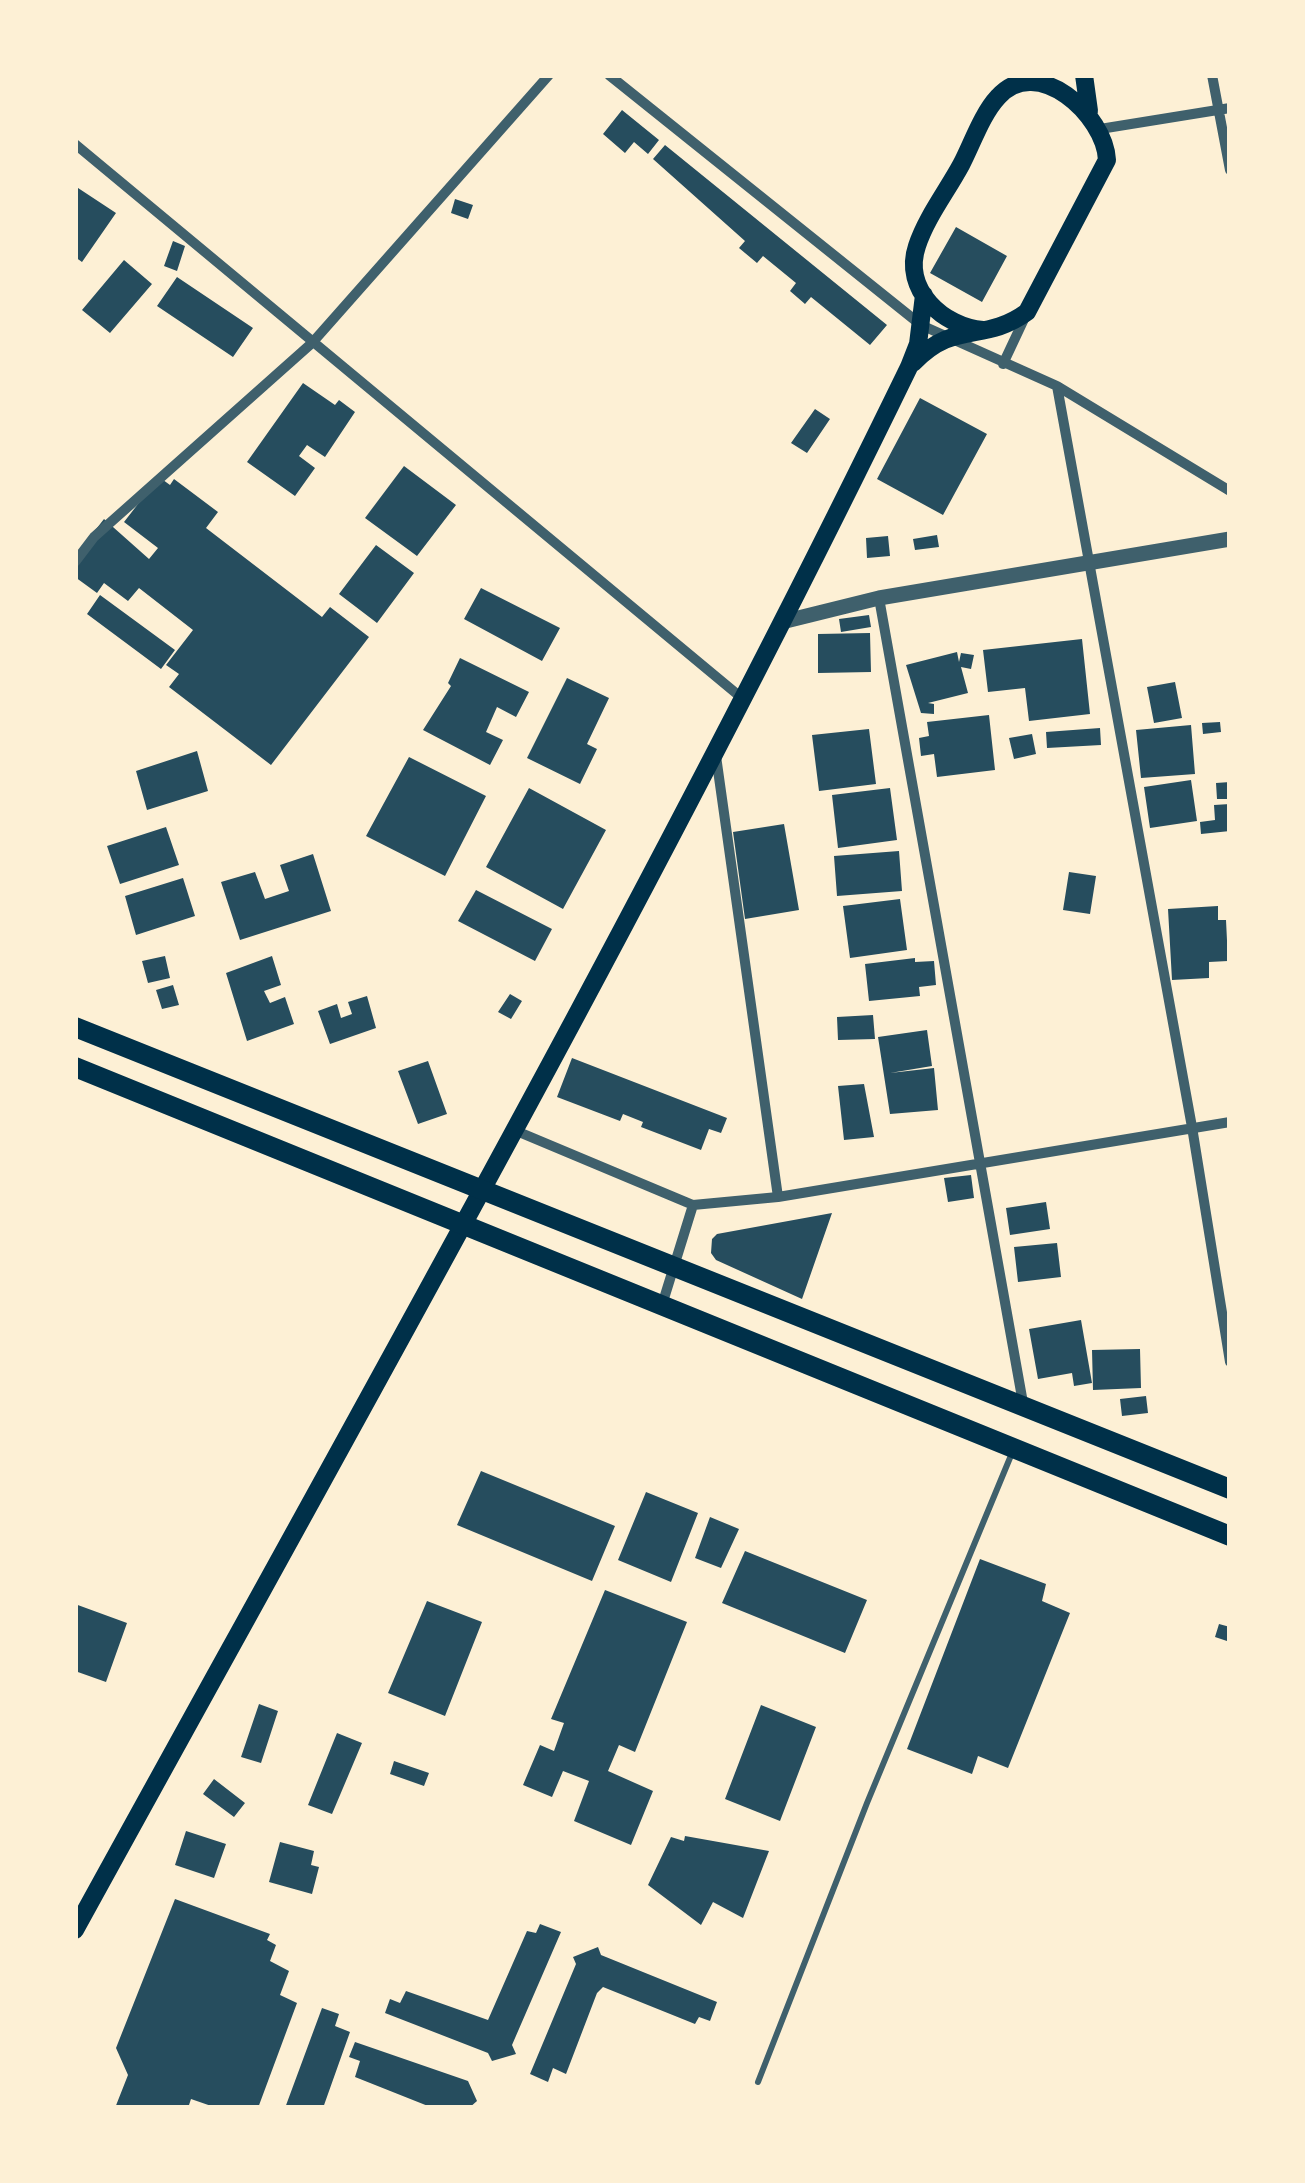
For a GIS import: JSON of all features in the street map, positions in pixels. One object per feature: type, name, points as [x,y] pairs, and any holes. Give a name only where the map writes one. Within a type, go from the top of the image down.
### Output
[{"type":"main road","points":[[984,330],[946,320],[924,295],[916,278],[917,245],[998,97],[1028,82],[1062,75]]},
{"type":"main road","points":[[909,368],[941,337],[1008,326],[1027,312],[1108,160],[1084,75]]},
{"type":"main road","points":[[1028,82],[1069,94],[1096,123]]},
{"type":"main road","points":[[75,1930],[482,1189],[786,621],[909,368],[921,325],[924,295]]},
{"type":"main road","points":[[75,1027],[1230,1488]]},
{"type":"main road","points":[[75,1066],[1230,1536]]},
{"type":"street","points":[[75,562],[94,537],[312,343],[549,75]]},
{"type":"street","points":[[608,75],[921,325],[1057,386],[1230,491]]},
{"type":"street","points":[[1212,75],[1225,109],[1230,170]]},
{"type":"street","points":[[1096,123],[1225,109]]},
{"type":"street","points":[[75,144],[743,699]]},
{"type":"street","points":[[1003,364],[1027,312]]},
{"type":"street","points":[[1057,386],[1192,1127],[1230,1362]]},
{"type":"street","points":[[786,621],[879,598],[1230,539]]},
{"type":"street","points":[[879,598],[1022,1403]]},
{"type":"street","points":[[716,750],[778,1197]]},
{"type":"street","points":[[514,1130],[693,1206],[778,1197],[1230,1122]]},
{"type":"street","points":[[662,1304],[693,1206]]},
{"type":"lane","points":[[758,2082],[867,1803],[1014,1447]]},
{"type":"building","points":[[622,110],[659,140],[648,154],[634,142],[625,153],[603,134]]},
{"type":"building","points":[[665,145],[887,325],[870,345],[811,297],[805,304],[790,291],[796,283],[763,256],[757,263],[739,248],[745,241],[653,159]]},
{"type":"building","points":[[75,186],[116,213],[82,262],[75,257]]},
{"type":"building","points":[[455,199],[473,205],[468,219],[451,213]]},
{"type":"building","points":[[956,227],[1007,256],[982,302],[930,273]]},
{"type":"building","points":[[173,241],[185,246],[177,271],[164,266]]},
{"type":"building","points":[[124,260],[152,284],[110,333],[82,310]]},
{"type":"building","points":[[177,277],[253,328],[233,357],[157,306]]},
{"type":"building","points":[[303,383],[335,405],[339,400],[355,412],[325,457],[307,445],[299,456],[315,468],[295,496],[247,462]]},
{"type":"building","points":[[920,398],[987,434],[943,515],[877,479]]},
{"type":"building","points":[[815,409],[830,419],[807,453],[791,443]]},
{"type":"building","points":[[404,466],[456,505],[417,556],[365,518]]},
{"type":"building","points":[[159,477],[170,485],[174,479],[218,512],[206,528],[322,617],[330,607],[369,637],[271,765],[169,687],[179,674],[166,665],[193,630],[139,588],[128,601],[104,583],[97,593],[75,577],[75,556],[104,519],[149,559],[158,548],[124,522]]},
{"type":"building","points":[[937,535],[939,547],[915,550],[913,539]]},
{"type":"building","points":[[888,536],[890,556],[867,558],[866,538]]},
{"type":"building","points":[[376,545],[414,573],[377,623],[339,594]]},
{"type":"building","points":[[481,588],[560,628],[542,661],[464,619]]},
{"type":"building","points":[[100,595],[175,650],[161,669],[87,614]]},
{"type":"building","points":[[869,615],[871,627],[841,632],[839,619]]},
{"type":"building","points":[[870,633],[871,672],[818,673],[818,634]]},
{"type":"building","points":[[1082,639],[1090,714],[1029,721],[1025,688],[988,692],[983,650]]},
{"type":"building","points":[[957,652],[959,662],[961,653],[974,655],[971,669],[961,667],[968,693],[928,703],[934,704],[934,714],[921,713],[906,665]]},
{"type":"building","points":[[460,658],[529,692],[516,717],[497,707],[486,732],[503,740],[490,765],[423,730],[451,686],[448,683]]},
{"type":"building","points":[[567,678],[609,698],[587,744],[597,749],[580,784],[527,758]]},
{"type":"building","points":[[1175,682],[1182,718],[1154,723],[1147,687]]},
{"type":"building","points":[[989,715],[995,770],[937,777],[934,754],[921,756],[919,738],[929,736],[927,722]]},
{"type":"building","points":[[1220,722],[1221,732],[1203,734],[1202,723]]},
{"type":"building","points":[[1191,725],[1195,774],[1141,778],[1136,730]]},
{"type":"building","points":[[1100,728],[1101,745],[1047,748],[1046,732]]},
{"type":"building","points":[[869,729],[876,784],[819,791],[812,735]]},
{"type":"building","points":[[1032,734],[1036,754],[1014,759],[1009,738]]},
{"type":"building","points":[[197,751],[208,791],[147,810],[136,771]]},
{"type":"building","points":[[409,757],[486,796],[445,876],[366,836]]},
{"type":"building","points":[[1191,780],[1197,821],[1150,828],[1144,787]]},
{"type":"building","points":[[1230,782],[1230,799],[1217,799],[1216,783]]},
{"type":"building","points":[[529,788],[606,830],[563,909],[486,867]]},
{"type":"building","points":[[890,788],[897,840],[838,848],[832,795]]},
{"type":"building","points":[[1230,804],[1230,831],[1201,834],[1200,822],[1215,820],[1214,805]]},
{"type":"building","points":[[784,824],[799,910],[745,919],[733,832]]},
{"type":"building","points":[[166,827],[179,865],[120,884],[107,846]]},
{"type":"building","points":[[899,851],[902,891],[837,896],[834,856]]},
{"type":"building","points":[[313,854],[331,911],[240,940],[221,882],[255,872],[265,899],[289,891],[280,865]]},
{"type":"building","points":[[1069,872],[1096,876],[1090,914],[1063,910]]},
{"type":"building","points":[[183,878],[195,916],[136,935],[125,896]]},
{"type":"building","points":[[476,890],[552,929],[535,961],[458,921]]},
{"type":"building","points":[[900,899],[907,950],[850,958],[843,906]]},
{"type":"building","points":[[1218,906],[1218,920],[1226,920],[1228,961],[1209,962],[1209,978],[1172,980],[1168,909]]},
{"type":"building","points":[[165,956],[170,978],[148,983],[142,961]]},
{"type":"building","points":[[272,956],[281,985],[264,991],[270,1003],[285,997],[294,1024],[247,1041],[226,973]]},
{"type":"building","points":[[915,958],[915,962],[934,961],[936,985],[919,987],[920,996],[869,1001],[865,964]]},
{"type":"building","points":[[173,985],[179,1005],[162,1009],[156,990]]},
{"type":"building","points":[[510,994],[522,1001],[511,1019],[498,1012]]},
{"type":"building","points":[[367,996],[376,1028],[330,1044],[318,1011],[337,1004],[341,1018],[352,1014],[348,1002]]},
{"type":"building","points":[[873,1015],[875,1039],[838,1040],[837,1017]]},
{"type":"building","points":[[927,1030],[932,1066],[890,1073],[934,1068],[938,1110],[890,1114],[878,1037]]},
{"type":"building","points":[[572,1058],[727,1118],[721,1133],[709,1129],[701,1150],[641,1127],[643,1122],[623,1114],[620,1121],[557,1097]]},
{"type":"building","points":[[428,1061],[447,1114],[418,1124],[398,1071]]},
{"type":"building","points":[[864,1084],[874,1137],[844,1140],[838,1086]]},
{"type":"building","points":[[971,1175],[974,1198],[948,1202],[944,1178]]},
{"type":"building","points":[[1046,1202],[1050,1229],[1010,1235],[1006,1208]]},
{"type":"building","points":[[832,1213],[802,1299],[716,1260],[711,1253],[712,1239],[717,1234]]},
{"type":"building","points":[[1057,1243],[1061,1277],[1018,1282],[1014,1247]]},
{"type":"building","points":[[1081,1320],[1092,1383],[1074,1386],[1072,1373],[1038,1379],[1029,1329]]},
{"type":"building","points":[[1140,1349],[1141,1388],[1093,1390],[1092,1350]]},
{"type":"building","points":[[1146,1396],[1148,1413],[1122,1416],[1120,1399]]},
{"type":"building","points":[[481,1471],[615,1526],[592,1581],[457,1525]]},
{"type":"building","points":[[646,1492],[698,1513],[671,1582],[618,1560]]},
{"type":"building","points":[[710,1517],[739,1529],[721,1568],[695,1558]]},
{"type":"building","points":[[745,1551],[867,1600],[845,1653],[722,1603]]},
{"type":"building","points":[[980,1559],[1046,1584],[1042,1601],[1070,1613],[1008,1768],[978,1756],[972,1774],[907,1749]]},
{"type":"building","points":[[605,1590],[687,1622],[635,1752],[619,1745],[608,1771],[653,1791],[631,1845],[574,1821],[589,1781],[563,1771],[552,1797],[523,1785],[540,1745],[554,1751],[564,1723],[551,1719]]},
{"type":"building","points":[[427,1601],[482,1622],[445,1716],[388,1693]]},
{"type":"building","points":[[75,1604],[127,1623],[106,1682],[75,1671]]},
{"type":"building","points":[[1219,1624],[1230,1627],[1230,1642],[1215,1637]]},
{"type":"building","points":[[259,1704],[278,1711],[261,1763],[241,1757]]},
{"type":"building","points":[[761,1705],[816,1727],[780,1821],[725,1799]]},
{"type":"building","points":[[337,1733],[362,1743],[332,1814],[308,1805]]},
{"type":"building","points":[[394,1761],[429,1773],[424,1786],[390,1774]]},
{"type":"building","points":[[214,1779],[245,1803],[234,1817],[203,1794]]},
{"type":"building","points":[[186,1831],[226,1844],[214,1878],[175,1865]]},
{"type":"building","points":[[685,1836],[769,1851],[743,1918],[713,1902],[701,1925],[648,1885],[671,1837],[684,1841]]},
{"type":"building","points":[[280,1842],[314,1851],[311,1865],[319,1867],[312,1894],[269,1882]]},
{"type":"building","points":[[175,1899],[270,1934],[267,1940],[276,1945],[270,1961],[289,1971],[280,1995],[297,2003],[258,2108],[217,2108],[191,2099],[188,2108],[115,2108],[128,2075],[116,2048]]},
{"type":"building","points":[[540,1924],[561,1932],[512,2045],[516,2054],[492,2061],[488,2053],[385,2013],[390,1999],[400,2003],[406,1991],[488,2020],[527,1931],[536,1933]]},
{"type":"building","points":[[598,1947],[601,1955],[717,2002],[710,2021],[699,2017],[695,2024],[603,1987],[597,1993],[566,2074],[553,2068],[548,2082],[530,2074],[576,1964],[573,1957]]},
{"type":"building","points":[[322,2008],[339,2014],[335,2026],[350,2032],[323,2108],[285,2108]]},
{"type":"building","points":[[355,2042],[468,2081],[477,2101],[469,2108],[433,2108],[355,2077],[360,2061],[349,2057]]}]
